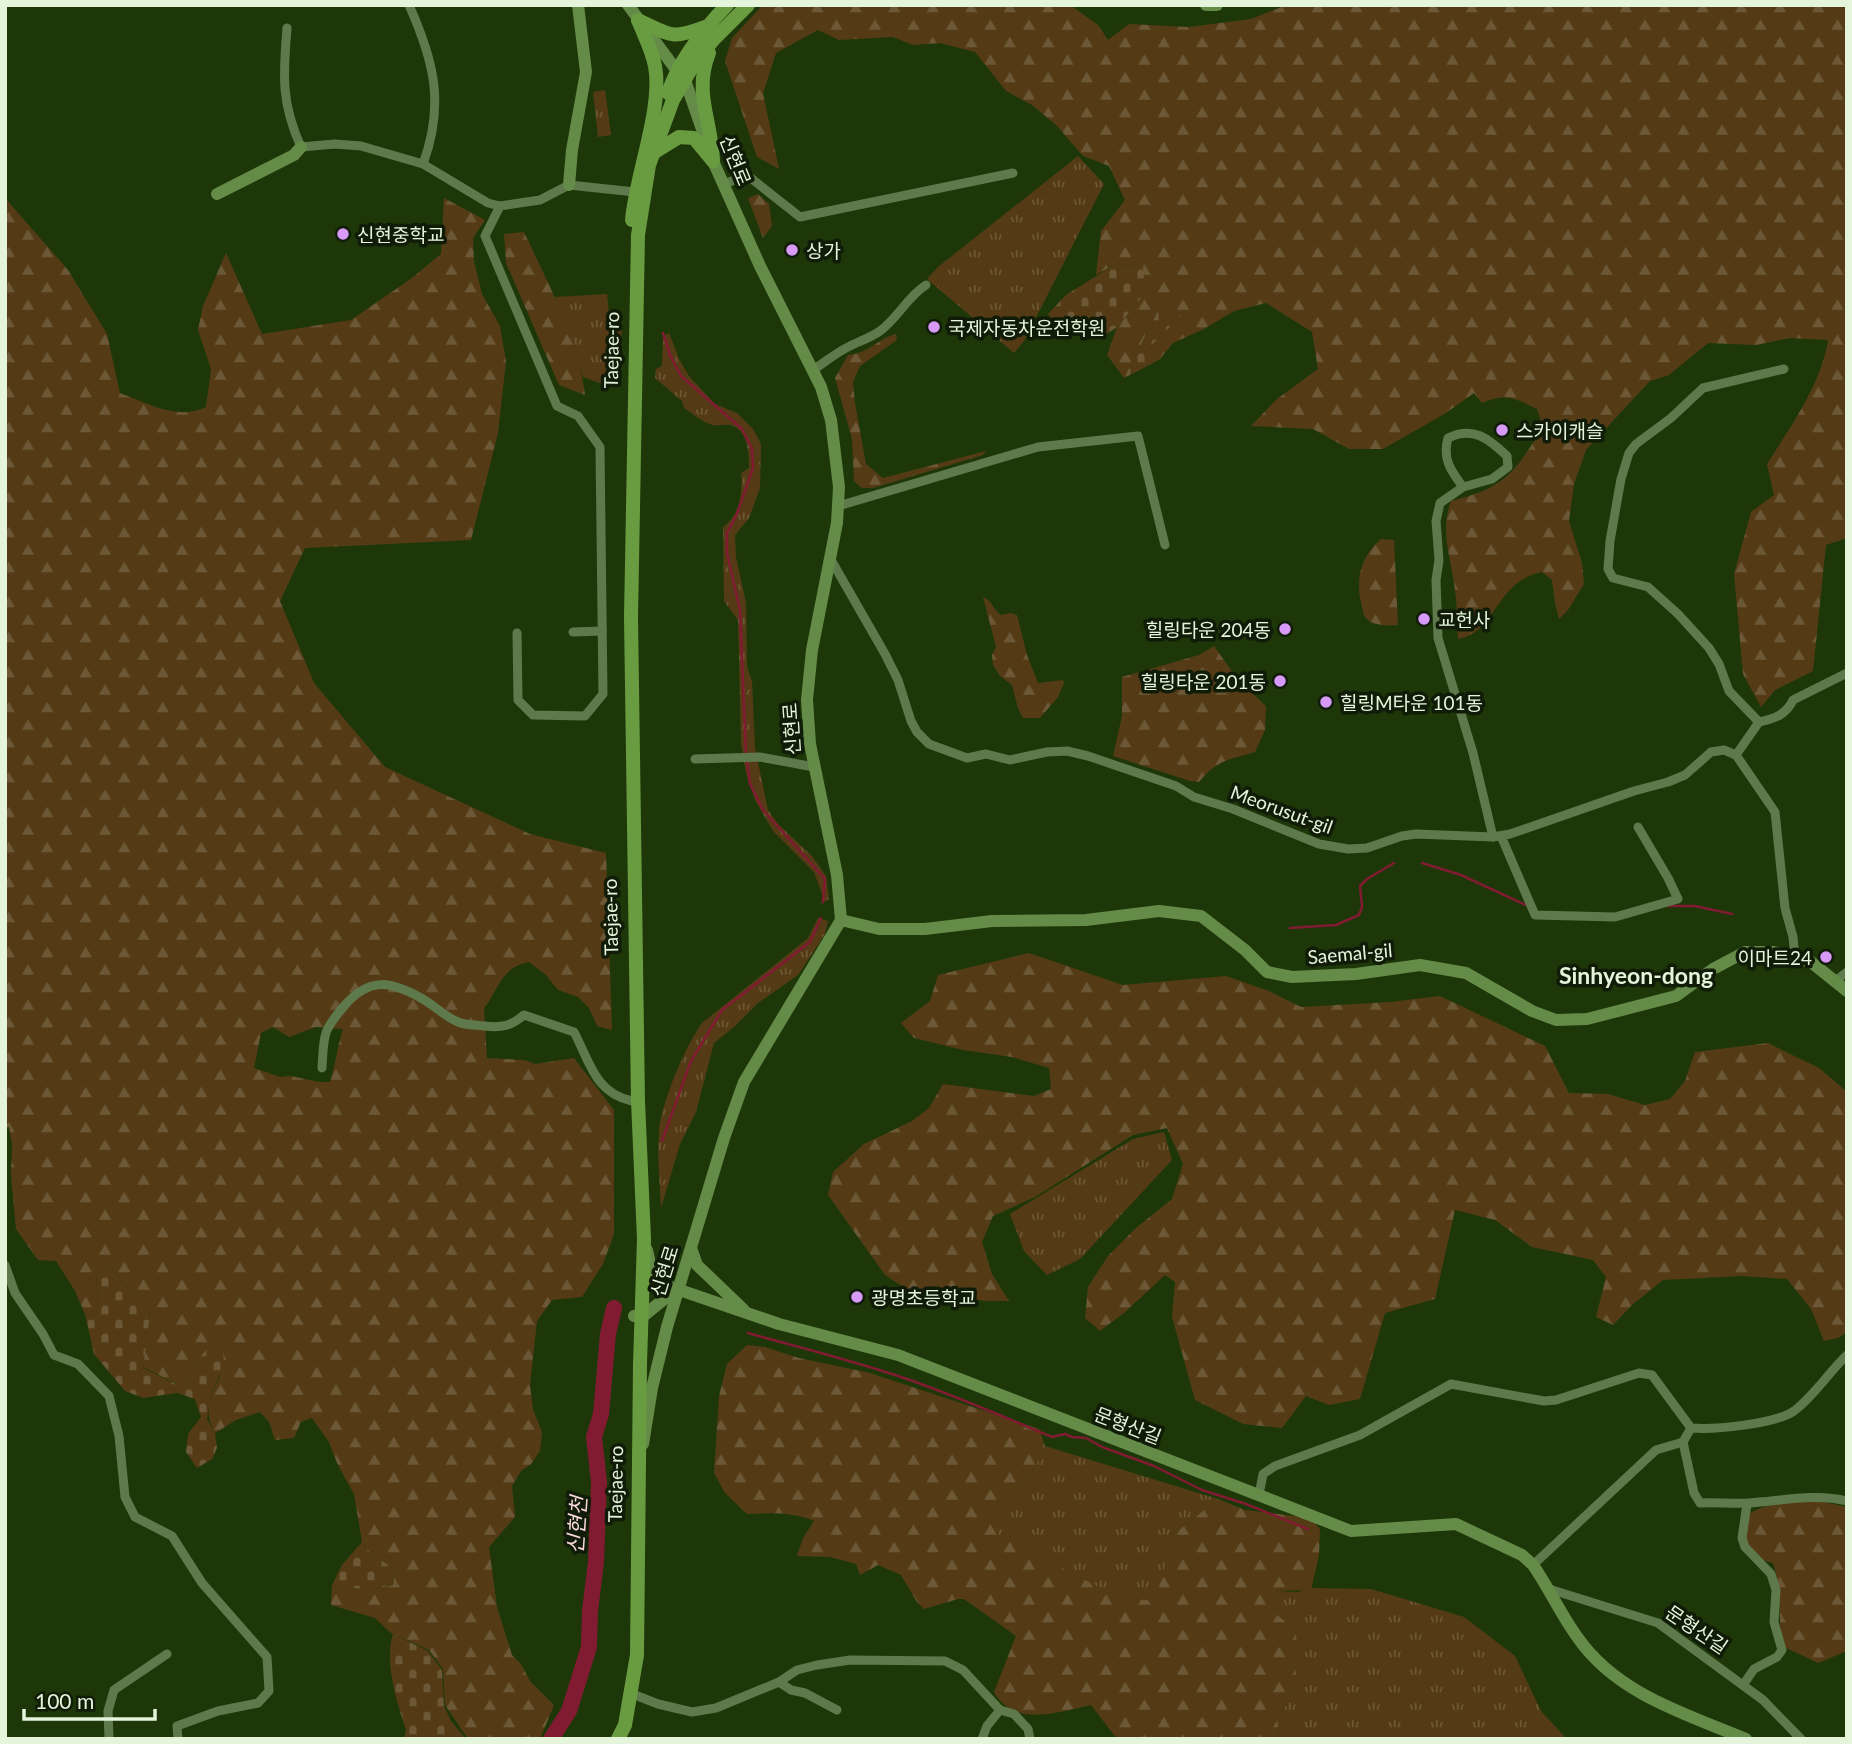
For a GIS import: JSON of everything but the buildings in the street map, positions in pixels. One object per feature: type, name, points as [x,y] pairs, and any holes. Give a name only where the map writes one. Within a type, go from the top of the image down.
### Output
[{"type":"main road","points":[[713,161],[702,102],[702,69],[710,33],[727,5]]},
{"type":"main road","points":[[638,20],[674,35],[710,33],[748,5]]},
{"type":"main road","points":[[632,253],[635,192],[647,156],[656,80],[652,54],[638,20]]},
{"type":"main road","name":"Taejae-ro","points":[[615,1739],[625,1725],[637,1655],[638,1317],[632,1101],[626,617],[632,253],[647,156],[681,76],[710,33]]},
{"type":"main road","points":[[647,156],[678,137],[694,138],[713,161]]},
{"type":"main road","name":"Taejae-ro","points":[[615,1739],[621,1724],[633,1654],[638,1317],[644,1239],[638,1101],[632,604],[638,235],[647,156]]},
{"type":"street","points":[[408,5],[426,45],[435,87],[430,145],[423,164]]},
{"type":"street","points":[[569,185],[572,150],[586,72],[578,5]]},
{"type":"street","name":"신현로","points":[[628,5],[681,76],[690,93],[723,184],[760,266],[821,387],[831,420],[839,487],[830,558],[812,650],[807,700],[810,744],[837,875],[841,920],[744,1082],[679,1288],[652,1388],[639,1458]]},
{"type":"street","points":[[1206,5],[1217,5]]},
{"type":"street","points":[[286,29],[282,71],[290,123],[301,147]]},
{"type":"street","points":[[217,194],[294,155],[301,147],[335,144],[361,146],[423,164],[488,202],[500,206],[540,200],[569,185],[635,192]]},
{"type":"street","points":[[723,184],[747,175],[800,217],[1013,173]]},
{"type":"street","points":[[500,206],[485,236],[557,406],[578,416],[600,447],[603,694],[585,716],[533,715],[518,700],[517,633]]},
{"type":"street","points":[[813,370],[848,347],[867,340],[880,331],[892,321],[914,293],[926,285]]},
{"type":"street","points":[[1759,722],[1729,691],[1719,664],[1709,648],[1678,614],[1648,587],[1613,578],[1608,569],[1621,479],[1629,453],[1636,444],[1671,418],[1703,388],[1784,369]]},
{"type":"street","points":[[1463,487],[1448,466],[1445,449],[1448,438],[1461,432],[1490,441],[1507,456],[1508,467],[1492,479],[1463,487],[1440,503],[1436,580],[1438,639],[1497,836],[1535,915],[1615,917],[1678,899],[1638,827]]},
{"type":"street","points":[[838,506],[1038,447],[1138,436],[1165,545]]},
{"type":"street","name":"Meorusut-gil","points":[[830,558],[898,680],[911,721],[929,744],[967,758],[986,754],[1010,760],[1047,752],[1067,751],[1088,756],[1176,786],[1194,797],[1233,809],[1319,844],[1348,849],[1367,848],[1416,834],[1497,836],[1540,825],[1634,791],[1668,782],[1685,775],[1711,752],[1724,750],[1736,755]]},
{"type":"street","points":[[573,632],[602,631]]},
{"type":"street","points":[[1795,958],[1793,937],[1785,908],[1775,812],[1736,755],[1759,722],[1775,719],[1789,708],[1793,700],[1847,673]]},
{"type":"street","points":[[695,759],[760,757],[814,766]]},
{"type":"street","name":"Saemal-gil","points":[[841,920],[879,929],[914,929],[992,921],[1086,920],[1159,911],[1201,916],[1245,950],[1268,972],[1305,977],[1356,974],[1420,965],[1466,973],[1532,1011],[1556,1020],[1587,1019],[1676,996],[1713,969],[1745,952],[1774,951],[1811,962],[1847,991]]},
{"type":"street","points":[[1835,981],[1847,972]]},
{"type":"street","points":[[322,1068],[324,1033],[358,990],[380,983],[423,999],[440,1013],[459,1023],[512,1025],[524,1015],[574,1032],[594,1075],[606,1091],[617,1098],[632,1101]]},
{"type":"street","name":"문형산길","points":[[644,1239],[652,1273],[659,1283],[749,1315],[898,1355],[1351,1531],[1455,1524],[1522,1555],[1533,1564],[1578,1640],[1614,1676],[1652,1700],[1746,1739]]},
{"type":"street","points":[[691,1248],[697,1265],[749,1315]]},
{"type":"street","points":[[5,1265],[15,1293],[54,1355],[78,1364],[109,1396],[119,1436],[125,1497],[135,1517],[172,1536],[202,1583],[267,1657],[269,1691],[258,1703],[218,1711],[177,1727],[178,1739]]},
{"type":"street","points":[[638,1317],[679,1288]]},
{"type":"street","points":[[1259,1495],[1263,1474],[1275,1466],[1360,1435],[1451,1384],[1544,1401],[1556,1400],[1639,1373],[1652,1376],[1691,1428],[1707,1429],[1756,1423],[1792,1412],[1847,1355]]},
{"type":"street","points":[[1691,1428],[1684,1442],[1694,1493],[1700,1503],[1747,1504],[1834,1498],[1847,1501]]},
{"type":"street","points":[[1533,1564],[1656,1450],[1684,1442]]},
{"type":"street","points":[[1743,1685],[1754,1669],[1777,1657],[1782,1650],[1774,1622],[1776,1590],[1771,1574],[1745,1547],[1742,1538],[1747,1504]]},
{"type":"street","name":"문형산길","points":[[1549,1589],[1658,1623],[1763,1700],[1799,1735]]},
{"type":"street","points":[[109,1739],[108,1711],[114,1690],[167,1654]]},
{"type":"street","points":[[630,1693],[658,1704],[692,1712],[716,1708],[779,1682],[797,1670],[850,1660],[945,1661],[963,1670],[1000,1710],[1014,1714],[1028,1729],[1030,1739]]},
{"type":"street","points":[[779,1682],[837,1710]]},
{"type":"street","points":[[982,1739],[1000,1710]]},
{"type":"street","points":[[1788,1739],[1799,1735]]},
{"type":"green space","points":[[763,5],[1070,5],[1098,25],[1108,40],[1129,24],[1189,27],[1251,19],[1287,5],[1847,5],[1847,538],[1826,545],[1813,671],[1775,690],[1761,707],[1743,674],[1734,574],[1751,512],[1774,495],[1767,464],[1812,389],[1828,340],[1790,338],[1756,345],[1708,343],[1669,375],[1650,381],[1586,450],[1574,484],[1569,521],[1582,563],[1584,584],[1568,610],[1559,619],[1552,580],[1542,572],[1526,577],[1515,585],[1481,627],[1458,639],[1455,590],[1446,532],[1451,501],[1485,490],[1507,476],[1543,428],[1537,409],[1510,398],[1498,398],[1482,403],[1474,393],[1446,413],[1383,449],[1349,449],[1313,429],[1251,426],[1277,399],[1318,369],[1312,332],[1266,303],[1234,311],[1173,343],[1159,360],[1150,347],[1180,315],[1159,309],[1124,378],[1107,355],[1117,327],[1145,293],[1142,266],[1114,265],[1096,275],[1101,231],[1125,200],[1109,166],[1083,156],[1057,126],[1032,105],[1006,91],[975,52],[940,43],[913,45],[893,37],[839,40],[818,30],[776,53],[763,93],[779,169],[757,157],[725,61],[732,38]]},
{"type":"green space","points":[[605,90],[611,135],[598,137],[593,92]]},
{"type":"green space","points":[[1078,156],[1104,184],[1024,341],[1014,353],[927,279],[938,267]]},
{"type":"green space","points":[[758,194],[769,204],[772,226],[763,238],[748,198]]},
{"type":"green space","points":[[5,198],[68,270],[107,334],[120,393],[151,406],[184,412],[206,407],[211,369],[198,330],[203,306],[226,253],[262,334],[351,320],[412,278],[441,254],[444,198],[485,220],[473,238],[474,262],[482,294],[500,326],[506,361],[498,433],[471,540],[305,548],[280,601],[314,683],[385,767],[530,834],[606,853],[612,1030],[597,1026],[589,1008],[578,997],[558,990],[546,975],[529,962],[512,968],[507,973],[484,1008],[487,1058],[524,1060],[535,1064],[574,1058],[614,1110],[614,1234],[603,1264],[582,1297],[552,1300],[537,1321],[530,1385],[533,1410],[542,1432],[540,1451],[531,1464],[521,1471],[512,1486],[515,1517],[489,1547],[497,1607],[512,1655],[521,1664],[530,1681],[554,1705],[540,1739],[468,1739],[445,1705],[443,1669],[429,1650],[391,1633],[375,1618],[331,1605],[332,1585],[370,1590],[393,1585],[395,1569],[371,1554],[362,1542],[354,1494],[329,1442],[312,1418],[301,1422],[294,1438],[275,1440],[269,1422],[260,1412],[236,1420],[215,1433],[208,1411],[220,1376],[200,1357],[189,1381],[177,1384],[143,1367],[150,1315],[107,1264],[96,1275],[96,1317],[85,1314],[75,1291],[56,1261],[38,1260],[16,1229],[11,1176],[12,1144],[9,1127],[5,1128]],"holes":[[[273,1027],[289,1037],[316,1027],[343,1029],[330,1082],[280,1077],[254,1068],[261,1033]]]},
{"type":"green space","points":[[524,232],[569,333],[585,395],[559,385],[506,263],[504,234]]},
{"type":"green space","points":[[1114,265],[1143,266],[1145,293],[1117,327],[1098,340],[1059,330],[1048,314],[1066,295]]},
{"type":"green space","points":[[607,294],[610,324],[622,327],[620,382],[605,385],[583,377],[555,297]]},
{"type":"green space","points":[[1159,309],[1181,315],[1150,347],[1159,360],[1124,378]]},
{"type":"green space","points":[[669,333],[689,376],[715,404],[737,413],[753,429],[761,444],[760,488],[749,518],[735,535],[736,557],[746,603],[747,667],[752,681],[755,748],[768,810],[778,824],[812,856],[826,876],[829,899],[821,904],[823,896],[814,872],[773,831],[755,800],[746,773],[741,743],[738,620],[724,601],[723,527],[737,510],[741,496],[741,473],[749,468],[746,442],[736,427],[713,425],[684,408],[682,401],[655,378],[656,369],[662,366],[663,336]]},
{"type":"green space","points":[[896,334],[897,340],[860,366],[853,382],[866,464],[883,478],[986,451],[983,455],[873,488],[862,488],[854,481],[852,439],[835,378],[848,355],[862,352]]},
{"type":"green space","points":[[1381,539],[1394,540],[1398,625],[1380,625],[1368,620],[1364,615],[1360,597],[1361,570],[1368,554]]},
{"type":"green space","points":[[983,597],[1001,615],[1017,615],[1027,655],[1038,683],[1063,680],[1058,697],[1040,718],[1023,718],[1012,685],[1000,676],[993,665],[992,655],[996,647]]},
{"type":"green space","points":[[1214,646],[1238,680],[1266,706],[1265,730],[1255,752],[1218,765],[1199,782],[1113,756],[1122,716],[1122,677],[1199,655]]},
{"type":"green space","points":[[818,918],[828,921],[825,934],[798,975],[758,1003],[714,1043],[696,1112],[680,1144],[661,1208],[658,1151],[660,1120],[669,1091],[689,1046],[702,1023],[808,938]]},
{"type":"green space","points":[[1029,953],[1123,985],[1226,976],[1269,991],[1301,1007],[1440,996],[1545,1046],[1569,1093],[1608,1094],[1645,1105],[1670,1099],[1685,1081],[1695,1052],[1768,1043],[1819,1068],[1847,1092],[1847,1332],[1838,1338],[1824,1341],[1811,1309],[1787,1279],[1742,1276],[1663,1280],[1632,1305],[1613,1325],[1596,1317],[1606,1277],[1593,1260],[1532,1247],[1495,1220],[1455,1210],[1435,1299],[1385,1313],[1360,1399],[1329,1405],[1306,1396],[1282,1428],[1243,1424],[1195,1400],[1172,1317],[1175,1282],[1165,1275],[1100,1331],[1085,1318],[1088,1287],[1108,1256],[1136,1228],[1172,1199],[1183,1164],[1167,1128],[1133,1135],[1035,1197],[993,1216],[982,1242],[992,1274],[1009,1301],[913,1293],[885,1275],[828,1195],[833,1172],[864,1144],[912,1121],[929,1108],[943,1084],[1034,1096],[1051,1089],[1049,1068],[1012,1057],[963,1050],[914,1038],[901,1023],[930,1001],[938,975]]},
{"type":"green space","points":[[1164,1132],[1172,1160],[1080,1259],[1047,1275],[1024,1251],[1010,1214],[1133,1139]]},
{"type":"green space","points":[[107,1264],[150,1315],[143,1368],[176,1384],[189,1381],[200,1357],[211,1345],[223,1350],[224,1364],[210,1397],[207,1419],[215,1433],[217,1448],[212,1459],[197,1468],[186,1452],[188,1434],[201,1417],[195,1399],[177,1393],[143,1398],[125,1391],[94,1354],[85,1314],[96,1317],[96,1275]]},
{"type":"green space","points":[[747,1345],[870,1373],[1039,1429],[1045,1446],[1033,1471],[991,1509],[998,1535],[1118,1597],[1155,1601],[1174,1534],[1218,1499],[1245,1510],[1310,1518],[1320,1529],[1319,1555],[1311,1590],[1274,1591],[1276,1614],[1291,1626],[1297,1640],[1289,1655],[1299,1680],[1277,1718],[1280,1739],[1117,1739],[1091,1705],[1038,1715],[1013,1710],[994,1692],[1016,1636],[964,1599],[924,1609],[901,1575],[878,1565],[860,1575],[856,1564],[830,1557],[797,1556],[803,1538],[814,1521],[773,1513],[747,1514],[725,1493],[714,1473],[719,1396],[727,1364]]},
{"type":"green space","points":[[1045,1446],[1218,1499],[1174,1534],[1155,1602],[1118,1597],[998,1536],[991,1509],[1033,1471]]},
{"type":"green space","points":[[1814,1500],[1847,1507],[1847,1651],[1818,1663],[1782,1646],[1778,1582],[1773,1563],[1756,1558],[1742,1528],[1744,1519],[1760,1509],[1783,1503]]},
{"type":"green space","points":[[362,1542],[371,1554],[395,1569],[393,1585],[370,1590],[332,1585],[342,1565]]},
{"type":"green space","points":[[1309,1588],[1371,1589],[1464,1617],[1515,1656],[1541,1711],[1567,1739],[1280,1739],[1277,1718],[1299,1680],[1289,1655],[1291,1626],[1276,1614],[1274,1591],[1298,1592]]},
{"type":"green space","points":[[393,1634],[428,1651],[442,1670],[444,1706],[451,1721],[466,1739],[404,1739],[406,1730],[391,1669]]},
{"type":"waterway","points":[[663,333],[681,376],[742,429],[752,449],[753,468],[737,514],[727,533],[727,553],[740,610],[746,754]]},
{"type":"waterway","points":[[747,761],[750,784],[763,810],[825,879],[823,902]]},
{"type":"waterway","points":[[1290,928],[1336,925],[1359,915],[1362,907],[1360,886],[1394,863]]},
{"type":"waterway","points":[[1422,863],[1461,875],[1528,906]]},
{"type":"waterway","points":[[1666,906],[1695,906],[1732,914]]},
{"type":"waterway","points":[[662,1141],[691,1061],[722,1010],[810,942],[821,918]]},
{"type":"waterway","name":"신현천","points":[[551,1739],[569,1711],[589,1647],[599,1482],[594,1437],[601,1414],[608,1334],[614,1308]]},
{"type":"waterway","points":[[748,1333],[907,1379],[1052,1437],[1065,1434],[1086,1438],[1102,1447],[1154,1466],[1202,1490],[1308,1529]]},
{"type":"place","name":"신현중학교","points":[[343,234]]},
{"type":"place","name":"상가","points":[[792,250]]},
{"type":"place","name":"국제자동차운전학원","points":[[934,327]]},
{"type":"place","name":"스카이캐슬","points":[[1502,430]]},
{"type":"place","name":"교헌사","points":[[1424,619]]},
{"type":"place","name":"힐링타운 204동","points":[[1285,629]]},
{"type":"place","name":"힐링타운 201동","points":[[1280,681]]},
{"type":"place","name":"힐링M타운 101동","points":[[1326,702]]},
{"type":"place","name":"이마트24","points":[[1826,957]]},
{"type":"place","name":"광명초등학교","points":[[857,1297]]},
{"type":"district","name":"Sinhyeon-dong","points":[[1636,975]]}]
